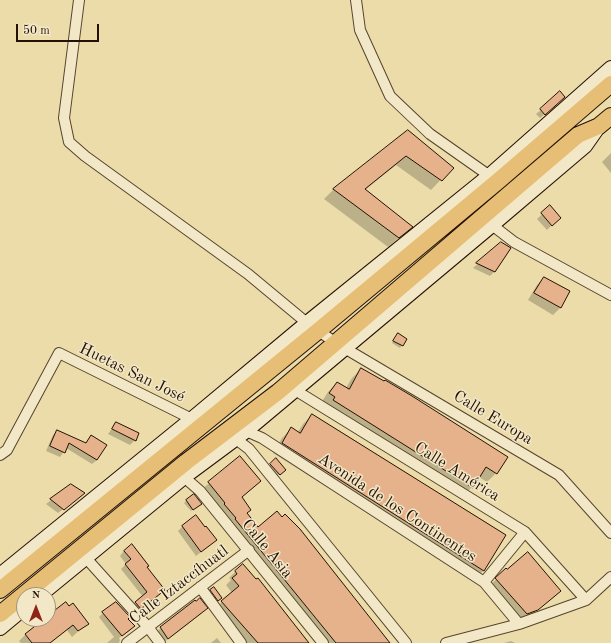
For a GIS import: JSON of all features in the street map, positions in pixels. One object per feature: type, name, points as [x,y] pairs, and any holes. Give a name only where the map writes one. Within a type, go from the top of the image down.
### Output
[{"type":"main road","points":[[0,590],[313,327],[611,84]]},
{"type":"main road","points":[[0,614],[186,462],[341,345],[578,135],[605,121]]},
{"type":"street","name":"Calle Europa","points":[[79,0],[64,118],[70,142],[92,161],[248,274],[313,327],[559,475],[611,533]]},
{"type":"street","points":[[356,0],[360,30],[390,96],[430,134],[511,193]]},
{"type":"street","points":[[493,179],[611,68]]},
{"type":"street","points":[[50,587],[184,477],[241,435],[295,390],[341,345],[492,225],[586,146],[605,121]]},
{"type":"street","points":[[492,225],[514,242],[611,294]]},
{"type":"street","points":[[0,575],[192,419],[313,327]]},
{"type":"street","name":"Huetas San José","points":[[0,455],[7,450],[59,353],[192,419]]},
{"type":"street","name":"Calle América","points":[[295,390],[525,532],[586,600]]},
{"type":"street","points":[[241,435],[249,449],[406,643]]},
{"type":"street","name":"Avenida de los Continentes","points":[[241,435],[262,438],[484,582],[519,624]]},
{"type":"street","name":"Calle Asia","points":[[184,477],[200,491],[323,643]]},
{"type":"street","points":[[484,582],[525,532]]},
{"type":"street","name":"Calle Iztaccíhuatl","points":[[127,643],[249,550]]},
{"type":"street","points":[[86,558],[148,627],[160,643]]},
{"type":"street","points":[[446,643],[519,624],[586,600],[611,577]]},
{"type":"street","points":[[200,587],[241,643]]},
{"type":"street","points":[[0,628],[16,615]]},
{"type":"building","points":[[560,91],[565,97],[545,115],[540,109]]},
{"type":"building","points":[[408,130],[454,168],[442,181],[406,156],[365,189],[413,227],[399,238],[333,189]]},
{"type":"building","points":[[550,205],[561,218],[552,226],[541,213]]},
{"type":"building","points":[[501,242],[511,248],[495,272],[476,263]]},
{"type":"building","points":[[544,277],[570,291],[561,308],[534,293]]},
{"type":"building","points":[[398,333],[407,339],[403,346],[393,341]]},
{"type":"building","points":[[361,368],[412,396],[508,457],[497,474],[486,467],[473,488],[333,400],[335,397],[329,393],[337,382],[349,389]]},
{"type":"building","points":[[312,414],[506,535],[484,571],[282,443],[291,427],[300,433]]},
{"type":"building","points":[[116,422],[139,433],[136,441],[112,429]]},
{"type":"building","points":[[57,430],[86,443],[91,435],[107,445],[97,460],[69,443],[65,453],[50,446]]},
{"type":"building","points":[[240,456],[261,481],[242,497],[251,510],[247,513],[258,527],[277,511],[282,517],[285,514],[300,529],[390,643],[336,643],[235,519],[236,518],[208,482]]},
{"type":"building","points":[[276,458],[286,470],[280,475],[270,464]]},
{"type":"building","points":[[71,484],[85,493],[64,510],[50,499]]},
{"type":"building","points":[[194,494],[202,504],[193,510],[186,500]]},
{"type":"building","points":[[196,515],[217,540],[201,552],[182,526]]},
{"type":"building","points":[[132,544],[149,566],[147,567],[165,590],[141,609],[135,602],[147,592],[125,564],[131,559],[124,551]]},
{"type":"building","points":[[528,552],[561,591],[538,610],[527,614],[495,578]]},
{"type":"building","points":[[243,564],[256,579],[258,578],[309,643],[258,643],[221,601],[239,586],[232,578],[237,574],[235,571]]},
{"type":"building","points":[[214,587],[222,598],[218,601],[210,590]]},
{"type":"building","points":[[200,598],[208,608],[168,639],[160,627],[195,600],[196,601]]},
{"type":"building","points":[[66,602],[69,606],[73,603],[89,624],[78,631],[73,625],[50,643],[32,643],[25,634],[34,627],[56,627],[56,610]]},
{"type":"building","points":[[116,602],[130,617],[128,619],[135,626],[122,636],[102,612]]}]
